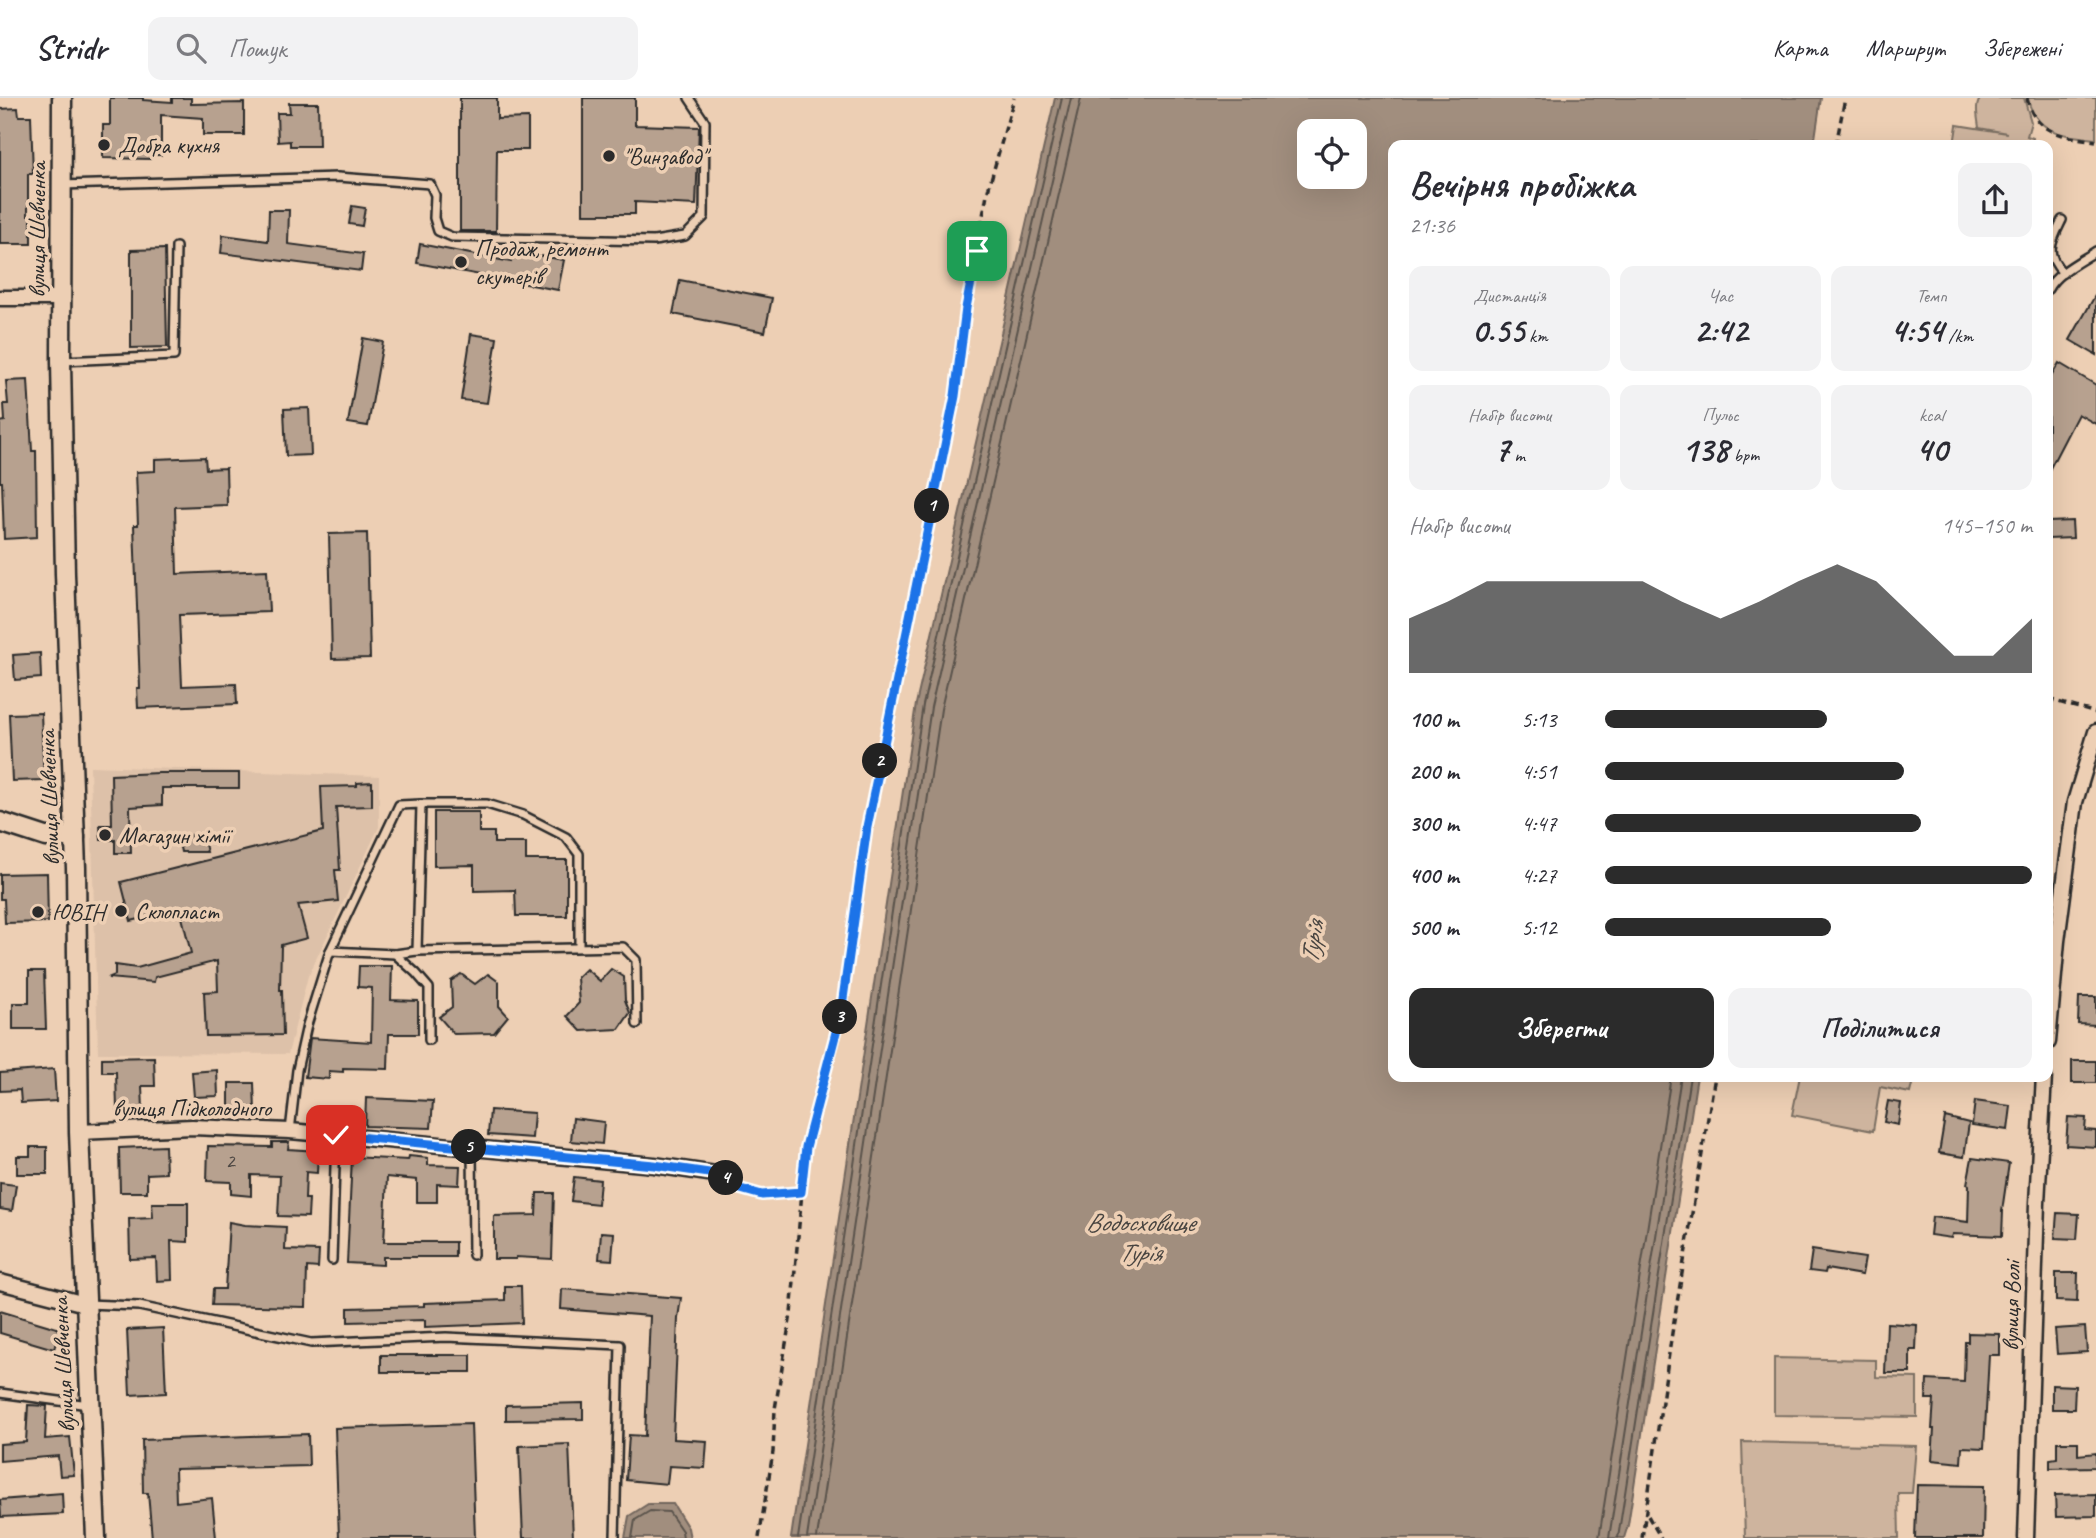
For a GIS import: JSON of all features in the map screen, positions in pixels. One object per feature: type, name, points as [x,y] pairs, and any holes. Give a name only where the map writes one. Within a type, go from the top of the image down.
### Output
[{"type":"street","name":"вулиця Шевченка","points":[[62,98],[61,361],[65,574],[75,837],[79,1132],[96,1538]]},
{"type":"street","points":[[0,298],[61,298]]},
{"type":"street","points":[[2053,986],[2075,802],[2096,732]]},
{"type":"street","points":[[1,826],[46,837],[75,837]]},
{"type":"street","name":"вулиця Волі","points":[[2026,1538],[2044,1082]]},
{"type":"street","name":"вулиця Підколодного","points":[[79,1132],[192,1128],[290,1131],[654,1165],[723,1175]]},
{"type":"street","points":[[0,1282],[85,1304]]},
{"type":"lane","points":[[61,184],[338,177],[430,184],[435,195],[434,218],[438,231],[452,237],[653,241],[685,236],[704,216],[705,122],[689,98]]},
{"type":"lane","points":[[2053,239],[2062,220]]},
{"type":"lane","points":[[61,361],[174,356],[176,247]]},
{"type":"lane","points":[[2053,281],[2096,251]]},
{"type":"lane","points":[[2053,259],[2063,273]]},
{"type":"lane","points":[[417,951],[421,804]]},
{"type":"lane","points":[[290,1131],[297,1070],[307,1025],[330,951],[399,805],[487,804],[523,815],[566,837],[579,854],[579,947]]},
{"type":"lane","points":[[330,951],[395,954],[417,951],[623,947],[636,960],[637,1024]]},
{"type":"lane","points":[[395,954],[416,972],[429,988],[429,1040]]},
{"type":"lane","points":[[332,1260],[336,1135]]},
{"type":"lane","points":[[472,1147],[473,1255]]},
{"type":"lane","points":[[85,1304],[139,1306],[311,1343],[446,1338],[620,1345],[615,1538]]},
{"type":"lane","points":[[0,1393],[90,1405]]},
{"type":"path","points":[[759,1538],[773,1452],[775,1409],[791,1314],[806,1147],[841,1013],[867,827],[955,396],[966,308],[987,194],[1014,98]]},
{"type":"path","points":[[1837,140],[1845,98]]},
{"type":"path","points":[[2026,98],[2040,125],[2048,131],[2096,141]]},
{"type":"path","points":[[2053,700],[2096,713]]},
{"type":"path","points":[[1642,1538],[1672,1333],[1714,1082]]},
{"type":"path","points":[[723,1175],[737,1188],[762,1195],[801,1192]]},
{"type":"path","points":[[1647,1514],[1661,1538]]},
{"type":"shaded area","points":[[1981,98],[2024,98],[2031,122],[2027,136],[2033,140],[1955,140],[1957,125],[2007,133],[1979,128]]},
{"type":"shaded area","points":[[2027,98],[2096,98],[2096,139],[2053,131],[2038,119]]},
{"type":"shaded area","points":[[90,766],[379,776],[379,827],[308,976],[288,1054],[98,1053]]},
{"type":"shaded area","points":[[1799,1082],[1913,1082],[1910,1093],[1880,1087],[1873,1131],[1792,1115]]},
{"type":"shaded area","points":[[1774,1358],[1876,1360],[1876,1377],[1917,1378],[1917,1417],[1774,1415]]},
{"type":"shaded area","points":[[1742,1442],[1916,1446],[1912,1493],[1898,1493],[1899,1538],[1745,1538]]},
{"type":"water","name":"Водосховище Турія","points":[[1055,98],[1821,98],[1815,140],[1388,140],[1388,1082],[1696,1082],[1624,1538],[791,1538],[916,704]]},
{"type":"water","points":[[648,1504],[673,1504],[688,1528],[690,1538],[625,1538],[629,1516]]},
{"type":"building","points":[[110,98],[143,98],[172,102],[172,98],[191,98],[191,104],[244,103],[244,135],[203,135],[203,118],[161,115],[161,155],[150,155],[150,159],[103,158],[103,125],[110,125]]},
{"type":"building","points":[[460,98],[497,98],[497,119],[528,118],[528,150],[497,150],[496,231],[460,231]]},
{"type":"building","points":[[583,98],[635,98],[635,125],[699,127],[696,205],[635,202],[635,214],[583,214]]},
{"type":"building","points":[[289,103],[318,103],[319,146],[290,146],[290,141],[278,142],[277,113],[290,113]]},
{"type":"building","points":[[18,108],[19,116],[31,116],[33,174],[28,174],[28,215],[31,215],[31,244],[0,244],[0,109]]},
{"type":"building","points":[[352,206],[365,208],[362,226],[349,224]]},
{"type":"building","points":[[269,210],[289,210],[288,244],[363,254],[361,271],[221,253],[223,235],[268,241]]},
{"type":"building","points":[[420,244],[511,262],[513,251],[564,260],[558,290],[417,263]]},
{"type":"building","points":[[165,249],[167,347],[131,348],[131,250]]},
{"type":"building","points":[[680,280],[772,298],[765,332],[673,314]]},
{"type":"building","points":[[2096,294],[2096,355],[2070,340]]},
{"type":"building","points":[[471,334],[497,338],[487,403],[461,400]]},
{"type":"building","points":[[363,338],[383,342],[368,426],[348,423]]},
{"type":"building","points":[[2059,363],[2096,385],[2096,424],[2078,414],[2053,462],[2053,373]]},
{"type":"building","points":[[28,380],[32,451],[36,451],[37,537],[4,539],[0,422],[5,421],[4,404],[8,404],[6,381]]},
{"type":"building","points":[[309,408],[311,455],[286,456],[284,409]]},
{"type":"building","points":[[205,457],[206,469],[226,468],[227,505],[175,507],[177,574],[267,570],[269,612],[179,615],[182,686],[236,684],[237,704],[138,708],[137,688],[140,688],[134,525],[138,525],[136,472],[155,471],[155,459]]},
{"type":"building","points":[[2072,521],[2073,538],[2053,539],[2053,522]]},
{"type":"building","points":[[367,533],[370,658],[332,659],[329,534]]},
{"type":"building","points":[[40,653],[41,678],[15,680],[13,655]]},
{"type":"building","points":[[41,713],[44,780],[12,781],[9,714]]},
{"type":"building","points":[[239,773],[239,788],[162,788],[162,805],[130,807],[131,853],[115,853],[115,840],[101,840],[100,825],[112,825],[111,775]]},
{"type":"building","points":[[372,782],[372,806],[336,807],[340,870],[335,870],[338,901],[298,905],[307,938],[281,945],[283,1035],[206,1036],[204,992],[218,991],[217,961],[155,977],[154,982],[108,978],[115,975],[115,965],[137,968],[191,953],[180,909],[131,921],[121,882],[323,831],[321,787],[357,786],[357,783]]},
{"type":"building","points":[[434,812],[479,812],[479,832],[494,832],[494,843],[526,843],[526,860],[567,860],[567,916],[516,916],[515,890],[474,891],[474,865],[434,866]]},
{"type":"building","points":[[202,833],[207,852],[181,852],[178,838]]},
{"type":"building","points":[[47,873],[48,922],[5,923],[4,899],[0,899],[0,874]]},
{"type":"building","points":[[359,966],[392,966],[391,1000],[418,1001],[418,1034],[389,1034],[388,1069],[343,1068],[343,1072],[329,1071],[329,1079],[305,1077],[310,1038],[371,1042],[372,988],[358,987]]},
{"type":"building","points":[[586,969],[600,981],[611,969],[624,977],[625,1000],[630,1013],[619,1029],[581,1031],[567,1016],[579,1003],[577,978]]},
{"type":"building","points":[[29,971],[44,971],[46,1029],[13,1029],[13,1003],[29,1003]]},
{"type":"building","points":[[461,974],[475,984],[488,974],[499,982],[499,1006],[508,1016],[494,1033],[454,1034],[439,1017],[452,1007],[451,981]]},
{"type":"building","points":[[2079,997],[2096,997],[2096,1025],[2078,1024]]},
{"type":"building","points":[[154,1057],[155,1086],[142,1086],[143,1109],[117,1110],[116,1072],[102,1072],[102,1058]]},
{"type":"building","points":[[2072,1061],[2096,1061],[2096,1083],[2072,1083]]},
{"type":"building","points":[[54,1069],[56,1101],[21,1103],[20,1090],[0,1091],[0,1073]]},
{"type":"building","points":[[217,1070],[218,1096],[194,1097],[192,1072]]},
{"type":"building","points":[[229,1083],[254,1083],[255,1112],[229,1113]]},
{"type":"building","points":[[366,1098],[433,1101],[431,1128],[365,1126]]},
{"type":"building","points":[[1888,1101],[1901,1103],[1898,1125],[1884,1122]]},
{"type":"building","points":[[1975,1101],[2011,1106],[2008,1130],[1972,1125]]},
{"type":"building","points":[[490,1110],[534,1113],[532,1138],[488,1135]]},
{"type":"building","points":[[1945,1117],[1969,1123],[1964,1157],[1939,1153]]},
{"type":"building","points":[[2068,1117],[2086,1118],[2085,1130],[2096,1131],[2096,1147],[2066,1145]]},
{"type":"building","points":[[573,1118],[604,1122],[602,1144],[571,1141]]},
{"type":"building","points":[[272,1142],[289,1142],[288,1149],[318,1151],[317,1173],[306,1172],[305,1199],[309,1199],[308,1217],[278,1216],[280,1176],[251,1175],[251,1196],[231,1194],[231,1182],[207,1181],[208,1146],[272,1147]]},
{"type":"building","points":[[165,1146],[166,1173],[147,1174],[147,1192],[120,1192],[119,1148]]},
{"type":"building","points":[[30,1147],[47,1147],[47,1174],[17,1174],[17,1156],[30,1156]]},
{"type":"building","points":[[409,1156],[428,1158],[428,1165],[460,1166],[459,1185],[437,1184],[437,1202],[417,1202],[417,1180],[387,1177],[384,1242],[455,1242],[455,1257],[383,1257],[383,1265],[347,1263],[352,1157],[408,1160]]},
{"type":"building","points":[[1972,1158],[2009,1163],[2002,1211],[2002,1236],[1952,1234],[1951,1238],[1930,1235],[1932,1217],[1968,1222],[1967,1184]]},
{"type":"building","points":[[574,1177],[600,1180],[598,1204],[571,1201]]},
{"type":"building","points":[[0,1183],[16,1185],[12,1211],[0,1209]]},
{"type":"building","points":[[537,1193],[554,1193],[552,1259],[494,1259],[494,1216],[536,1215]]},
{"type":"building","points":[[152,1203],[188,1203],[188,1242],[171,1241],[172,1280],[157,1281],[156,1258],[130,1259],[129,1219],[153,1218]]},
{"type":"building","points":[[2057,1213],[2079,1214],[2077,1239],[2055,1238]]},
{"type":"building","points":[[229,1222],[286,1227],[285,1250],[319,1251],[318,1268],[307,1267],[306,1307],[212,1305],[213,1289],[225,1289]]},
{"type":"building","points":[[601,1232],[614,1233],[612,1260],[599,1259]]},
{"type":"building","points":[[1812,1250],[1865,1258],[1862,1275],[1826,1269],[1825,1273],[1809,1271]]},
{"type":"building","points":[[2056,1273],[2078,1273],[2077,1302],[2056,1301]]},
{"type":"building","points":[[505,1286],[521,1286],[522,1323],[425,1327],[425,1320],[348,1322],[348,1308],[505,1300]]},
{"type":"building","points":[[562,1289],[681,1298],[673,1439],[707,1441],[705,1468],[669,1466],[667,1484],[626,1480],[629,1435],[645,1436],[650,1316],[561,1309]]},
{"type":"building","points":[[0,1311],[60,1329],[54,1349],[0,1333]]},
{"type":"building","points":[[1887,1323],[1917,1325],[1916,1350],[1910,1350],[1910,1373],[1885,1373]]},
{"type":"building","points":[[2085,1327],[2087,1352],[2057,1354],[2055,1329]]},
{"type":"building","points":[[163,1328],[166,1393],[130,1395],[127,1330]]},
{"type":"building","points":[[1968,1333],[2000,1334],[2000,1355],[1989,1355],[1984,1448],[1962,1447],[1961,1463],[1932,1460],[1934,1399],[1926,1399],[1927,1380],[1964,1382],[1965,1342],[1968,1342]]},
{"type":"building","points":[[381,1355],[471,1355],[471,1372],[381,1372]]},
{"type":"building","points":[[2052,1385],[2075,1386],[2074,1409],[2052,1409]]},
{"type":"building","points":[[583,1403],[583,1419],[506,1420],[506,1405]]},
{"type":"building","points":[[28,1405],[47,1406],[45,1439],[70,1437],[74,1475],[60,1476],[58,1456],[0,1461],[0,1444],[26,1442]]},
{"type":"building","points":[[471,1424],[475,1538],[339,1538],[335,1428]]},
{"type":"building","points":[[308,1434],[309,1466],[175,1469],[176,1502],[212,1498],[216,1538],[152,1538],[148,1493],[143,1493],[142,1440]]},
{"type":"building","points":[[2057,1442],[2078,1442],[2078,1455],[2096,1453],[2096,1467],[2050,1468],[2050,1459],[2057,1458]]},
{"type":"building","points":[[569,1444],[573,1538],[523,1538],[519,1446]]},
{"type":"building","points":[[1917,1485],[1984,1486],[1983,1538],[1915,1538]]},
{"type":"building","points":[[62,1493],[63,1514],[1,1517],[0,1500]]},
{"type":"building","points":[[2096,1494],[2096,1516],[2056,1517],[2055,1495]]},
{"type":"place","name":"Добра кухня","points":[[104,145]]},
{"type":"place","name":"\"Винзавод\"","points":[[609,156]]},
{"type":"place","name":"Продаж, ремонт скутерів","points":[[461,262]]},
{"type":"place","name":"Магазин хімії","points":[[105,835]]},
{"type":"place","name":"Склопласт","points":[[121,911]]},
{"type":"place","name":"ЮВІН","points":[[38,912]]},
{"type":"route","points":[[336,1135],[654,1165],[723,1175],[737,1188],[762,1195],[801,1192],[806,1147],[841,1013],[867,827],[955,396],[966,308],[977,251]]},
{"type":"water label","name":"Турія","points":[[1312,942]]}]
